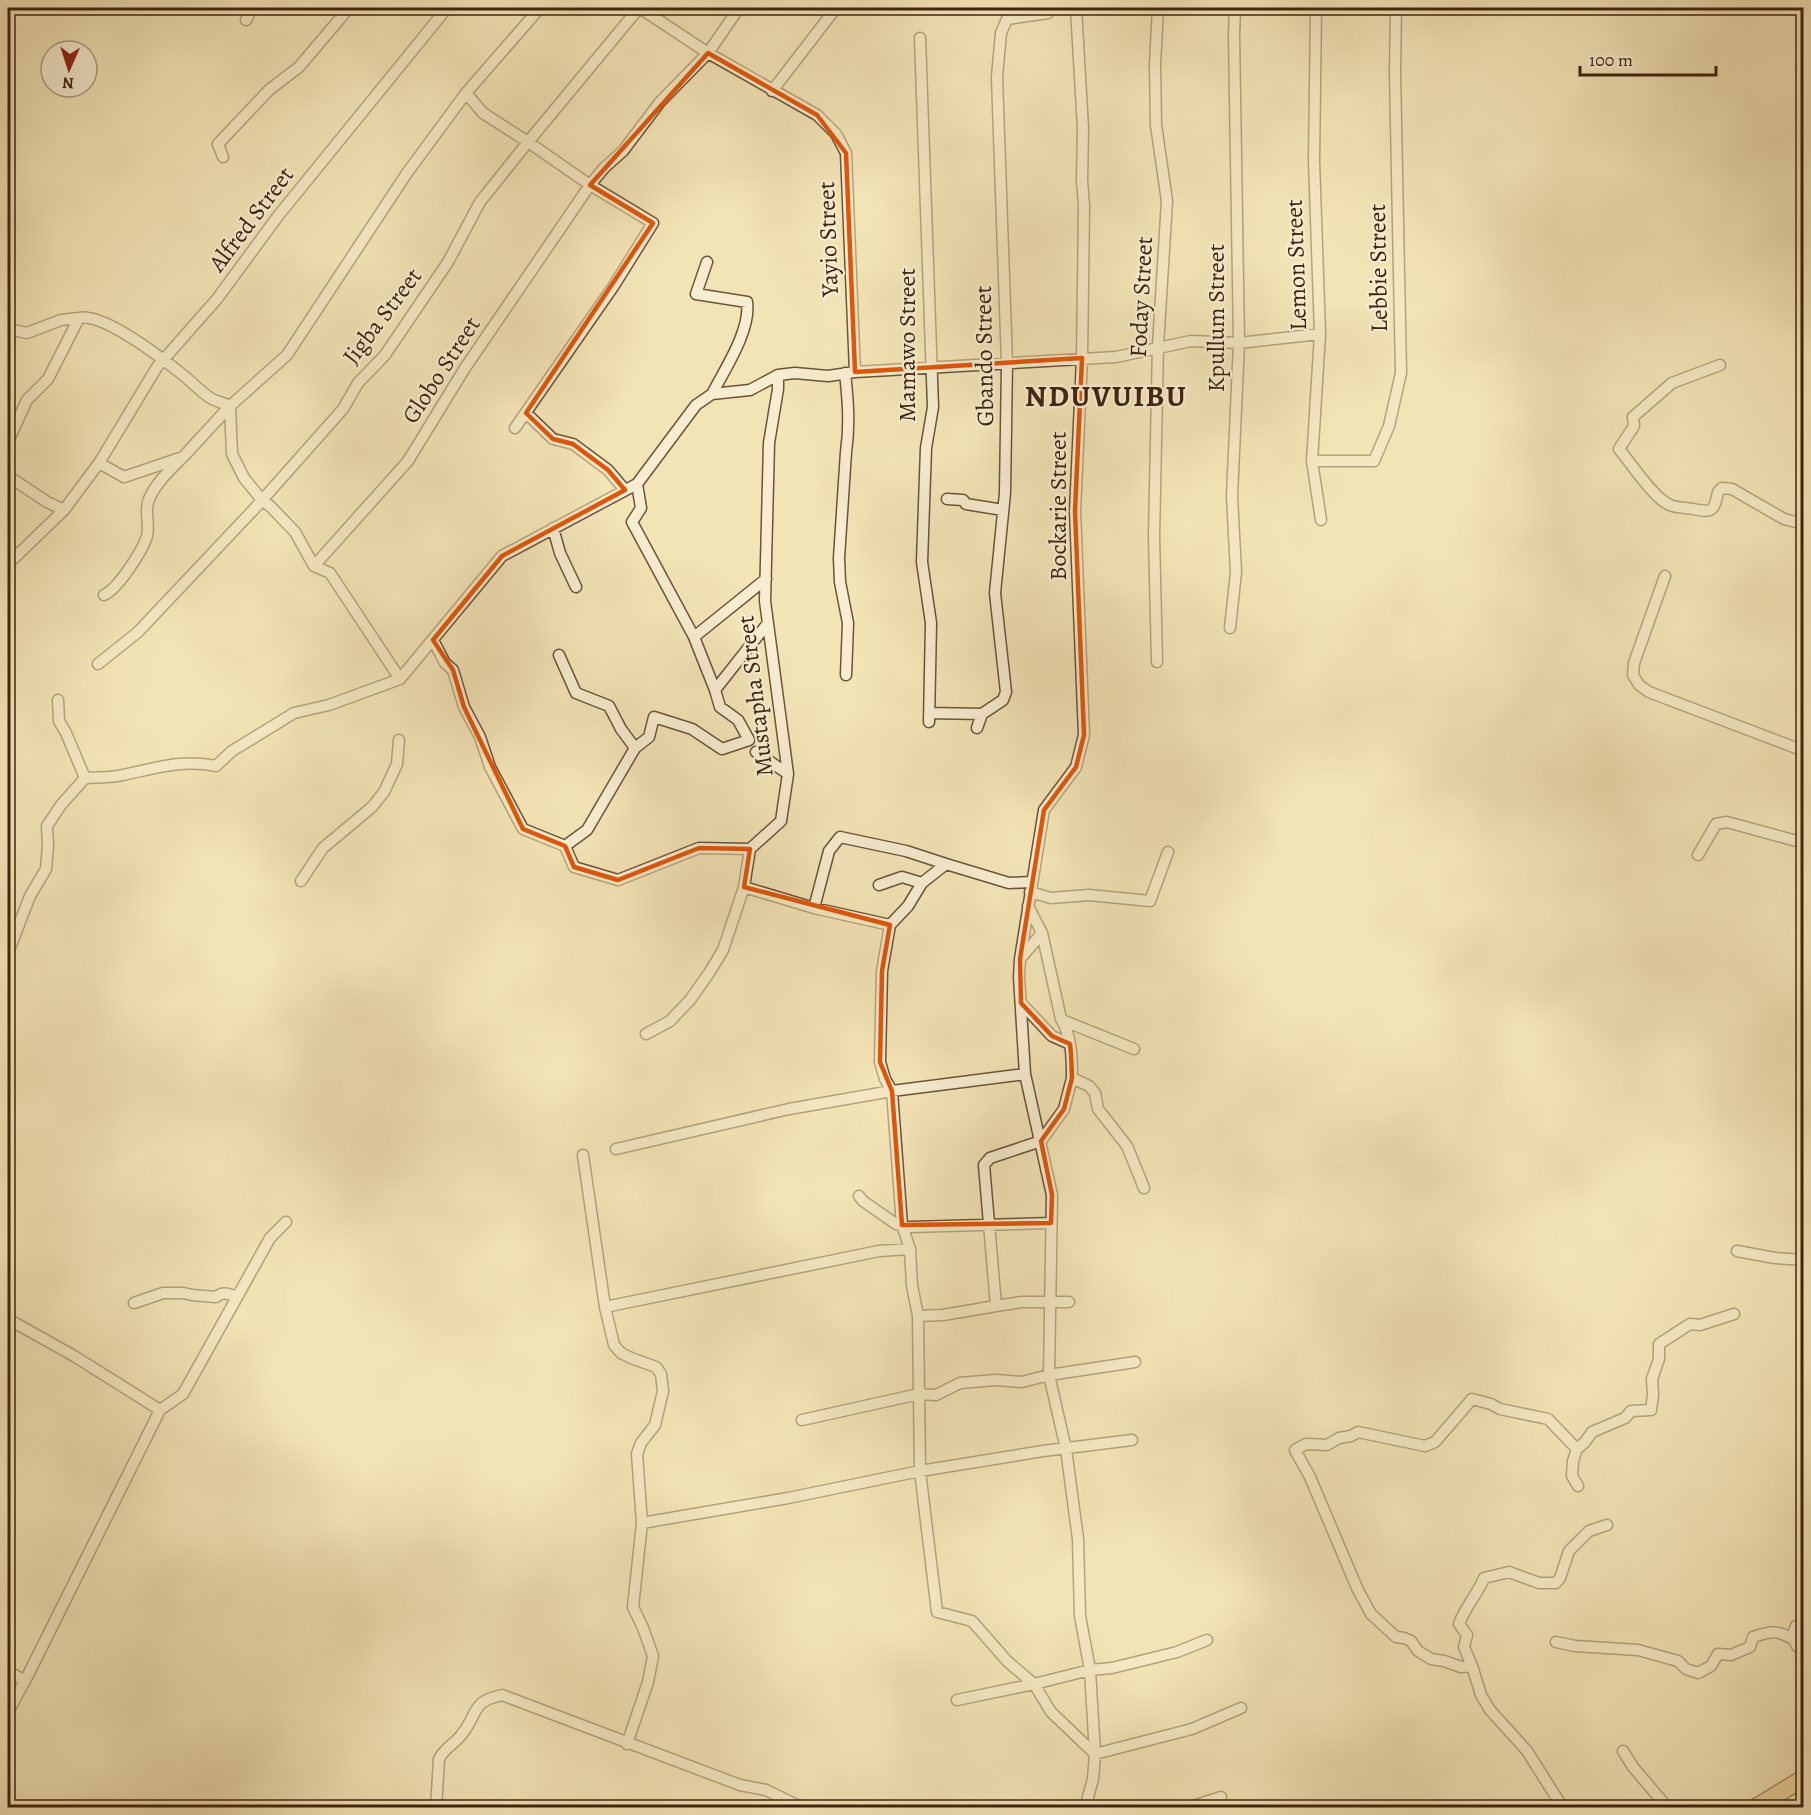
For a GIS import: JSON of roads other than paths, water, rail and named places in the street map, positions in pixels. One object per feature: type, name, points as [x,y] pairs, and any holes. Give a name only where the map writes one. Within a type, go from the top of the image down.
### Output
[{"type":"main road","points":[[1755,1808],[1803,1778]]},
{"type":"street","points":[[246,20],[252,8]]},
{"type":"street","points":[[224,157],[218,144],[269,90],[299,67],[349,8]]},
{"type":"street","name":"Alfred Street","points":[[8,564],[64,510],[99,463],[157,367],[217,298],[278,216],[447,8]]},
{"type":"street","points":[[104,595],[109,593],[125,576],[147,535],[148,500],[159,482],[230,406],[287,355],[407,173],[466,93],[540,8]]},
{"type":"street","points":[[640,8],[708,53],[772,91],[836,8]]},
{"type":"street","name":"Jigba Street","points":[[98,664],[138,632],[260,503],[343,409],[358,383],[386,355],[448,261],[480,202],[640,8]]},
{"type":"street","name":"Globo Street","points":[[314,567],[408,461],[465,368],[590,185],[623,151],[660,102],[708,53],[739,8]]},
{"type":"street","name":"Gbando Street","points":[[982,714],[1003,700],[1006,692],[995,593],[1003,510],[1006,364],[997,77],[1001,33],[1007,19],[1048,13],[1051,8]]},
{"type":"street","name":"Bockarie Street","points":[[1076,8],[1083,128],[1082,358],[1076,511],[1084,735],[1076,767],[1044,810],[1020,958],[1025,1074],[1052,1195],[1049,1375],[1066,1449],[1078,1539],[1080,1616],[1090,1670],[1095,1754],[1093,1779],[1085,1808]]},
{"type":"street","name":"Foday Street","points":[[1157,662],[1154,536],[1158,346],[1167,201],[1156,125],[1155,64],[1158,8]]},
{"type":"street","name":"Kpullum Street","points":[[1230,628],[1236,573],[1232,496],[1239,343],[1235,8]]},
{"type":"street","name":"Lemon Street","points":[[1316,8],[1314,161],[1320,334],[1312,461],[1321,520]]},
{"type":"street","name":"Lebbie Street","points":[[1312,461],[1374,461],[1389,426],[1401,373],[1395,72],[1396,8]]},
{"type":"street","name":"Mamawo Street","points":[[920,38],[933,407],[926,448],[921,562],[931,623],[929,717],[982,714]]},
{"type":"street","name":"Yayio Street","points":[[772,91],[818,115],[836,134],[846,153],[849,435],[839,558],[840,582],[848,623],[846,675]]},
{"type":"street","points":[[466,93],[483,113],[590,185],[653,223],[613,288],[515,428]]},
{"type":"street","points":[[8,953],[30,896],[46,869],[47,826],[61,805],[85,778],[120,776],[151,767],[196,762],[216,766],[232,751],[294,713],[329,705],[400,679],[502,556],[637,484],[696,405],[712,394],[736,348],[748,313],[747,302],[696,294],[707,262]]},
{"type":"street","points":[[8,329],[27,333],[61,320],[87,316],[105,322],[163,360],[212,399],[230,406]]},
{"type":"street","points":[[8,439],[27,400],[48,379],[79,318]]},
{"type":"street","points":[[712,394],[750,390],[778,375],[795,373],[828,376],[850,372],[1116,357],[1158,346],[1191,341],[1239,343],[1320,334]]},
{"type":"street","points":[[1720,365],[1672,383],[1633,417],[1634,426],[1619,449],[1651,489],[1669,505],[1705,511],[1712,510],[1718,492],[1722,488],[1732,489],[1784,519],[1803,524]]},
{"type":"street","name":"Mustapha Street","points":[[750,849],[781,821],[788,774],[765,601],[769,443],[778,389],[778,375]]},
{"type":"street","points":[[230,406],[232,454],[244,478],[260,503],[271,507],[295,532],[314,567],[330,573],[400,679]]},
{"type":"street","points":[[526,413],[553,439],[573,444],[608,470],[625,490]]},
{"type":"street","points":[[99,463],[124,477],[183,457]]},
{"type":"street","points":[[8,476],[47,502],[64,510]]},
{"type":"street","points":[[565,846],[587,830],[634,748],[649,737],[654,717],[692,729],[722,749],[749,740],[738,720],[720,707],[694,637],[632,522],[641,508],[637,484]]},
{"type":"street","points":[[947,499],[963,500],[966,504],[1003,510]]},
{"type":"street","points":[[553,528],[560,553],[576,587]]},
{"type":"street","points":[[1665,576],[1634,663],[1633,675],[1640,685],[1649,692],[1803,751]]},
{"type":"street","points":[[694,637],[766,579]]},
{"type":"street","points":[[715,690],[768,622]]},
{"type":"street","points":[[433,640],[445,663],[453,670],[464,706],[480,737],[490,767],[523,829],[565,846],[574,867],[618,879],[699,848],[750,849],[744,887],[723,950],[690,1000],[670,1021],[646,1034]]},
{"type":"street","points":[[559,655],[576,693],[609,706],[634,748]]},
{"type":"street","points":[[58,700],[59,721],[66,732],[85,778]]},
{"type":"street","points":[[978,728],[982,714]]},
{"type":"street","points":[[301,881],[323,848],[372,807],[384,792],[397,764],[399,740]]},
{"type":"street","points":[[756,752],[788,774]]},
{"type":"street","points":[[1698,855],[1716,824],[1727,822],[1803,843]]},
{"type":"street","points":[[814,908],[829,851],[840,837],[906,851],[1009,883],[1031,887],[1051,898],[1089,895],[1150,901],[1168,852]]},
{"type":"street","points":[[946,864],[922,883],[908,906],[890,925],[882,971],[880,1062],[885,1079],[892,1091],[902,1225],[910,1249],[912,1286],[918,1316],[920,1471],[937,1612],[972,1621],[1007,1661],[1034,1684],[1051,1712],[1095,1754],[1192,1729],[1241,1708]]},
{"type":"street","points":[[879,885],[902,877],[922,883]]},
{"type":"street","points":[[744,887],[814,908],[890,925]]},
{"type":"street","points":[[996,1306],[984,1165],[990,1158],[1041,1141],[1064,1109],[1072,1078],[1070,1044],[1066,1027],[1060,1019],[1042,933],[1028,906]]},
{"type":"street","points":[[1020,958],[1042,933]]},
{"type":"street","points":[[1022,1004],[1052,1036],[1070,1044]]},
{"type":"street","points":[[1060,1019],[1134,1049]]},
{"type":"street","points":[[616,1149],[789,1110],[892,1091],[1025,1074]]},
{"type":"street","points":[[1072,1078],[1089,1086],[1095,1093],[1098,1109],[1127,1146],[1144,1188]]},
{"type":"street","points":[[583,1155],[605,1307],[614,1345],[621,1353],[656,1367],[661,1374],[663,1391],[655,1425],[637,1454],[642,1523],[633,1607],[653,1656],[648,1682],[627,1744]]},
{"type":"street","points":[[860,1196],[863,1202],[896,1224],[910,1227],[1051,1223]]},
{"type":"street","points":[[8,1712],[160,1410],[183,1394],[270,1238],[286,1222]]},
{"type":"street","points":[[605,1307],[868,1254],[910,1249]]},
{"type":"street","points":[[1737,1251],[1775,1258],[1803,1260]]},
{"type":"street","points":[[134,1303],[163,1293],[216,1297],[221,1293],[237,1297]]},
{"type":"street","points":[[918,1316],[943,1315],[1023,1302],[1069,1302]]},
{"type":"street","points":[[1578,1486],[1572,1476],[1573,1461],[1577,1449],[1592,1432],[1625,1418],[1631,1411],[1651,1410],[1652,1379],[1659,1359],[1659,1344],[1690,1324],[1700,1325],[1734,1314]]},
{"type":"street","points":[[8,1319],[74,1356],[160,1410]]},
{"type":"street","points":[[802,1420],[919,1394],[936,1395],[960,1383],[996,1380],[1022,1382],[1049,1375],[1135,1362]]},
{"type":"street","points":[[1472,1666],[1461,1667],[1431,1659],[1418,1651],[1411,1641],[1396,1637],[1371,1614],[1357,1588],[1311,1477],[1295,1450],[1306,1444],[1327,1445],[1340,1437],[1351,1436],[1358,1432],[1425,1446],[1436,1442],[1472,1399],[1500,1409],[1548,1419],[1577,1449]]},
{"type":"street","points":[[642,1523],[788,1498],[920,1471],[1132,1440]]},
{"type":"street","points":[[1563,1808],[1527,1751],[1490,1710],[1481,1695],[1464,1647],[1467,1635],[1459,1624],[1464,1610],[1478,1593],[1484,1578],[1509,1572],[1539,1583],[1556,1583],[1560,1578],[1569,1551],[1588,1531],[1607,1525]]},
{"type":"street","points":[[1556,1642],[1575,1646],[1638,1650],[1678,1661],[1686,1669],[1698,1673],[1711,1665],[1718,1654],[1739,1652],[1750,1647],[1753,1637],[1771,1631],[1780,1632],[1795,1643],[1793,1632],[1796,1626],[1803,1627]]},
{"type":"street","points":[[957,1700],[1090,1670],[1112,1668],[1177,1652],[1207,1640]]},
{"type":"street","points":[[8,1671],[25,1681]]},
{"type":"street","points":[[436,1808],[439,1759],[442,1752],[460,1737],[476,1708],[491,1698],[502,1695],[740,1785],[766,1790],[803,1808]]},
{"type":"street","points":[[1623,1751],[1670,1808]]},
{"type":"street","points":[[1187,1808],[1221,1797]]},
{"type":"district","name":"NDUVUIBU","points":[[1106,396]]}]
